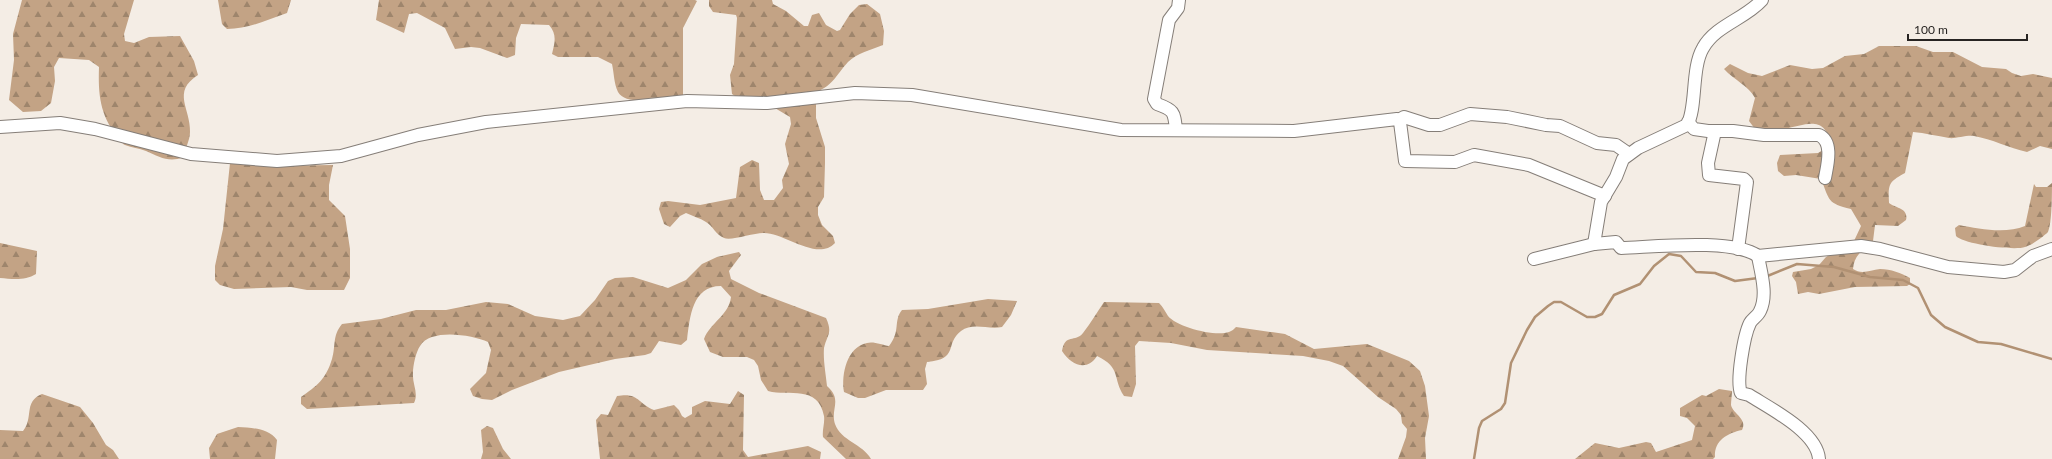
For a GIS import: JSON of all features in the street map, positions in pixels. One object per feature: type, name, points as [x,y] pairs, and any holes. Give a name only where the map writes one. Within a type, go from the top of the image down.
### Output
[{"type":"street","points":[[1176,130],[1173,113],[1168,108],[1157,104],[1154,99],[1169,20],[1178,8],[1179,0]]},
{"type":"street","points":[[1594,244],[1601,202],[1616,177],[1623,159],[1629,154],[1680,130],[1688,122],[1697,66],[1702,48],[1719,30],[1755,8],[1762,0]]},
{"type":"street","points":[[0,127],[60,123],[95,129],[191,154],[277,161],[341,156],[418,135],[486,122],[686,101],[763,103],[855,93],[912,95],[1114,129],[1294,131],[1395,118],[1399,120],[1406,117],[1429,125],[1440,124],[1470,114],[1507,117],[1546,126],[1560,126],[1597,143],[1616,145],[1629,154]]},
{"type":"street","points":[[1399,120],[1405,161],[1455,162],[1474,155],[1529,165],[1604,196]]},
{"type":"street","points":[[1688,122],[1694,129],[1733,131],[1764,135],[1819,135],[1827,144],[1828,158],[1825,178]]},
{"type":"street","points":[[1715,131],[1708,163],[1709,175],[1744,179],[1747,182],[1738,249]]},
{"type":"street","points":[[1534,259],[1594,244],[1616,242],[1621,248],[1717,246],[1750,250],[1758,256],[1861,246],[1880,248],[1948,267],[2004,272],[2015,270],[2033,256],[2052,249]]},
{"type":"street","points":[[1758,256],[1763,286],[1760,310],[1750,323],[1739,373],[1738,386],[1741,393],[1749,395],[1802,431],[1812,440],[1819,459]]},
{"type":"green space","points":[[22,0],[134,0],[124,34],[125,41],[134,43],[149,37],[180,36],[194,61],[198,75],[190,81],[184,94],[184,101],[190,124],[190,135],[183,157],[178,159],[164,158],[123,144],[111,128],[101,104],[99,67],[89,60],[59,58],[54,67],[55,81],[51,103],[41,111],[23,112],[9,100],[14,60],[13,34]]},
{"type":"green space","points":[[218,0],[291,0],[287,13],[250,26],[227,29],[222,24]]},
{"type":"green space","points":[[379,0],[695,0],[697,1],[683,28],[683,95],[638,101],[623,97],[617,89],[612,64],[598,57],[558,57],[552,54],[555,38],[552,28],[549,25],[521,24],[516,38],[515,55],[507,58],[480,48],[471,47],[455,49],[445,28],[417,13],[409,14],[404,33],[376,20]]},
{"type":"green space","points":[[709,0],[772,0],[773,4],[786,11],[804,26],[808,26],[812,15],[819,13],[826,25],[837,31],[840,30],[850,14],[859,5],[867,4],[880,14],[884,31],[883,45],[860,54],[852,59],[831,83],[816,92],[816,118],[825,147],[824,197],[818,207],[818,215],[822,225],[833,236],[835,243],[828,248],[810,248],[781,237],[763,233],[727,239],[719,235],[706,222],[686,213],[680,216],[670,227],[664,224],[659,209],[661,202],[668,201],[700,205],[736,198],[740,167],[752,160],[759,163],[760,190],[764,200],[774,200],[783,188],[782,180],[789,164],[785,144],[791,124],[790,117],[763,101],[741,100],[732,94],[730,75],[734,64],[737,18],[736,15],[713,12],[709,6]]},
{"type":"green space","points":[[1879,46],[1916,46],[1933,52],[1953,52],[1982,67],[2006,69],[2021,76],[2033,74],[2052,78],[2052,149],[2040,146],[2027,152],[1974,136],[1949,138],[1913,132],[1905,173],[1893,181],[1889,187],[1889,203],[1904,211],[1906,220],[1898,226],[1875,225],[1873,241],[1857,256],[1853,269],[1860,272],[1880,269],[1892,271],[1910,278],[1910,284],[1907,286],[1855,287],[1819,294],[1808,292],[1798,294],[1796,282],[1792,276],[1793,272],[1811,269],[1819,265],[1826,257],[1854,241],[1861,226],[1851,209],[1837,205],[1830,200],[1821,179],[1796,175],[1784,176],[1778,171],[1777,163],[1780,155],[1818,153],[1831,145],[1828,135],[1824,129],[1819,125],[1807,124],[1784,129],[1755,129],[1749,121],[1755,98],[1745,86],[1724,69],[1730,64],[1748,73],[1762,76],[1790,65],[1812,69],[1823,68],[1845,56],[1864,54]]},
{"type":"green space","points":[[230,163],[264,166],[333,165],[329,185],[329,200],[345,216],[350,249],[350,278],[344,290],[307,290],[291,287],[234,289],[220,285],[215,280],[215,266],[223,229]]},
{"type":"green space","points":[[2052,183],[2051,215],[2048,232],[2031,245],[2019,248],[2000,247],[1968,242],[1956,236],[1955,228],[1959,225],[2001,230],[2009,230],[2025,226],[2034,184],[2036,187],[2047,187]]},
{"type":"green space","points":[[0,243],[37,251],[36,274],[23,279],[0,278]]},
{"type":"green space","points":[[739,252],[741,255],[729,271],[731,279],[759,293],[826,318],[829,327],[829,334],[824,348],[824,362],[827,386],[832,391],[835,400],[835,424],[842,435],[863,450],[871,459],[846,459],[823,437],[824,416],[821,406],[816,399],[802,394],[768,391],[761,380],[758,366],[754,360],[747,357],[723,357],[710,352],[704,339],[710,328],[727,309],[731,297],[721,286],[711,287],[698,297],[691,313],[687,340],[681,345],[659,341],[651,353],[615,359],[559,372],[512,390],[492,400],[473,396],[470,389],[486,373],[491,350],[488,342],[462,335],[442,335],[425,340],[420,346],[413,370],[416,392],[414,403],[307,409],[301,404],[301,397],[312,389],[327,372],[332,359],[335,337],[342,324],[381,319],[416,310],[446,310],[486,302],[508,304],[535,316],[563,320],[580,316],[595,300],[608,281],[615,278],[633,277],[668,288],[686,280],[702,264],[717,257]]},
{"type":"green space","points":[[988,299],[1017,301],[1011,315],[1002,327],[966,328],[956,336],[948,354],[944,358],[927,362],[925,369],[927,384],[923,390],[886,390],[865,398],[858,398],[844,392],[843,385],[845,370],[850,356],[860,346],[867,343],[889,346],[895,336],[899,314],[902,310],[928,309]]},
{"type":"green space","points":[[1104,302],[1159,303],[1168,316],[1179,324],[1206,332],[1230,332],[1236,327],[1285,334],[1314,349],[1367,344],[1409,361],[1420,371],[1425,386],[1429,416],[1425,438],[1426,459],[1398,459],[1406,437],[1407,429],[1402,423],[1401,415],[1396,409],[1378,397],[1343,366],[1329,361],[1303,356],[1207,350],[1171,343],[1139,341],[1135,346],[1136,384],[1132,397],[1124,396],[1120,390],[1113,369],[1105,360],[1097,356],[1089,364],[1079,365],[1070,360],[1062,351],[1065,342],[1077,338],[1083,333]]},
{"type":"green space","points":[[1719,389],[1732,391],[1731,405],[1742,420],[1743,426],[1742,430],[1727,435],[1719,442],[1715,451],[1715,457],[1713,459],[1575,459],[1595,443],[1619,448],[1646,442],[1651,443],[1656,452],[1692,440],[1695,426],[1687,418],[1680,416],[1680,408],[1702,395],[1706,396]]},
{"type":"green space","points":[[738,391],[744,395],[743,450],[748,457],[808,446],[821,452],[820,459],[600,459],[596,420],[601,414],[608,415],[617,396],[624,395],[634,397],[654,410],[674,405],[685,418],[692,414],[692,407],[705,401],[730,404]]},
{"type":"green space","points":[[42,394],[80,407],[93,423],[106,445],[113,450],[119,459],[0,459],[0,430],[23,431],[28,421],[33,401],[36,397]]},
{"type":"green space","points":[[487,426],[493,428],[503,449],[511,459],[481,459],[483,452],[481,430]]},
{"type":"green space","points":[[238,427],[259,429],[273,436],[277,440],[275,459],[210,459],[209,448],[217,434]]},
{"type":"waterway","points":[[1474,459],[1479,428],[1482,421],[1501,409],[1505,403],[1511,363],[1527,330],[1535,317],[1554,302],[1561,302],[1587,317],[1595,317],[1602,314],[1614,295],[1640,284],[1654,266],[1669,254],[1681,256],[1696,272],[1715,273],[1735,281],[1758,278]]},
{"type":"waterway","points":[[1765,277],[1797,264],[1834,267],[1870,277],[1903,280],[1918,288],[1931,315],[1945,327],[1978,342],[2001,344],[2052,359]]}]
